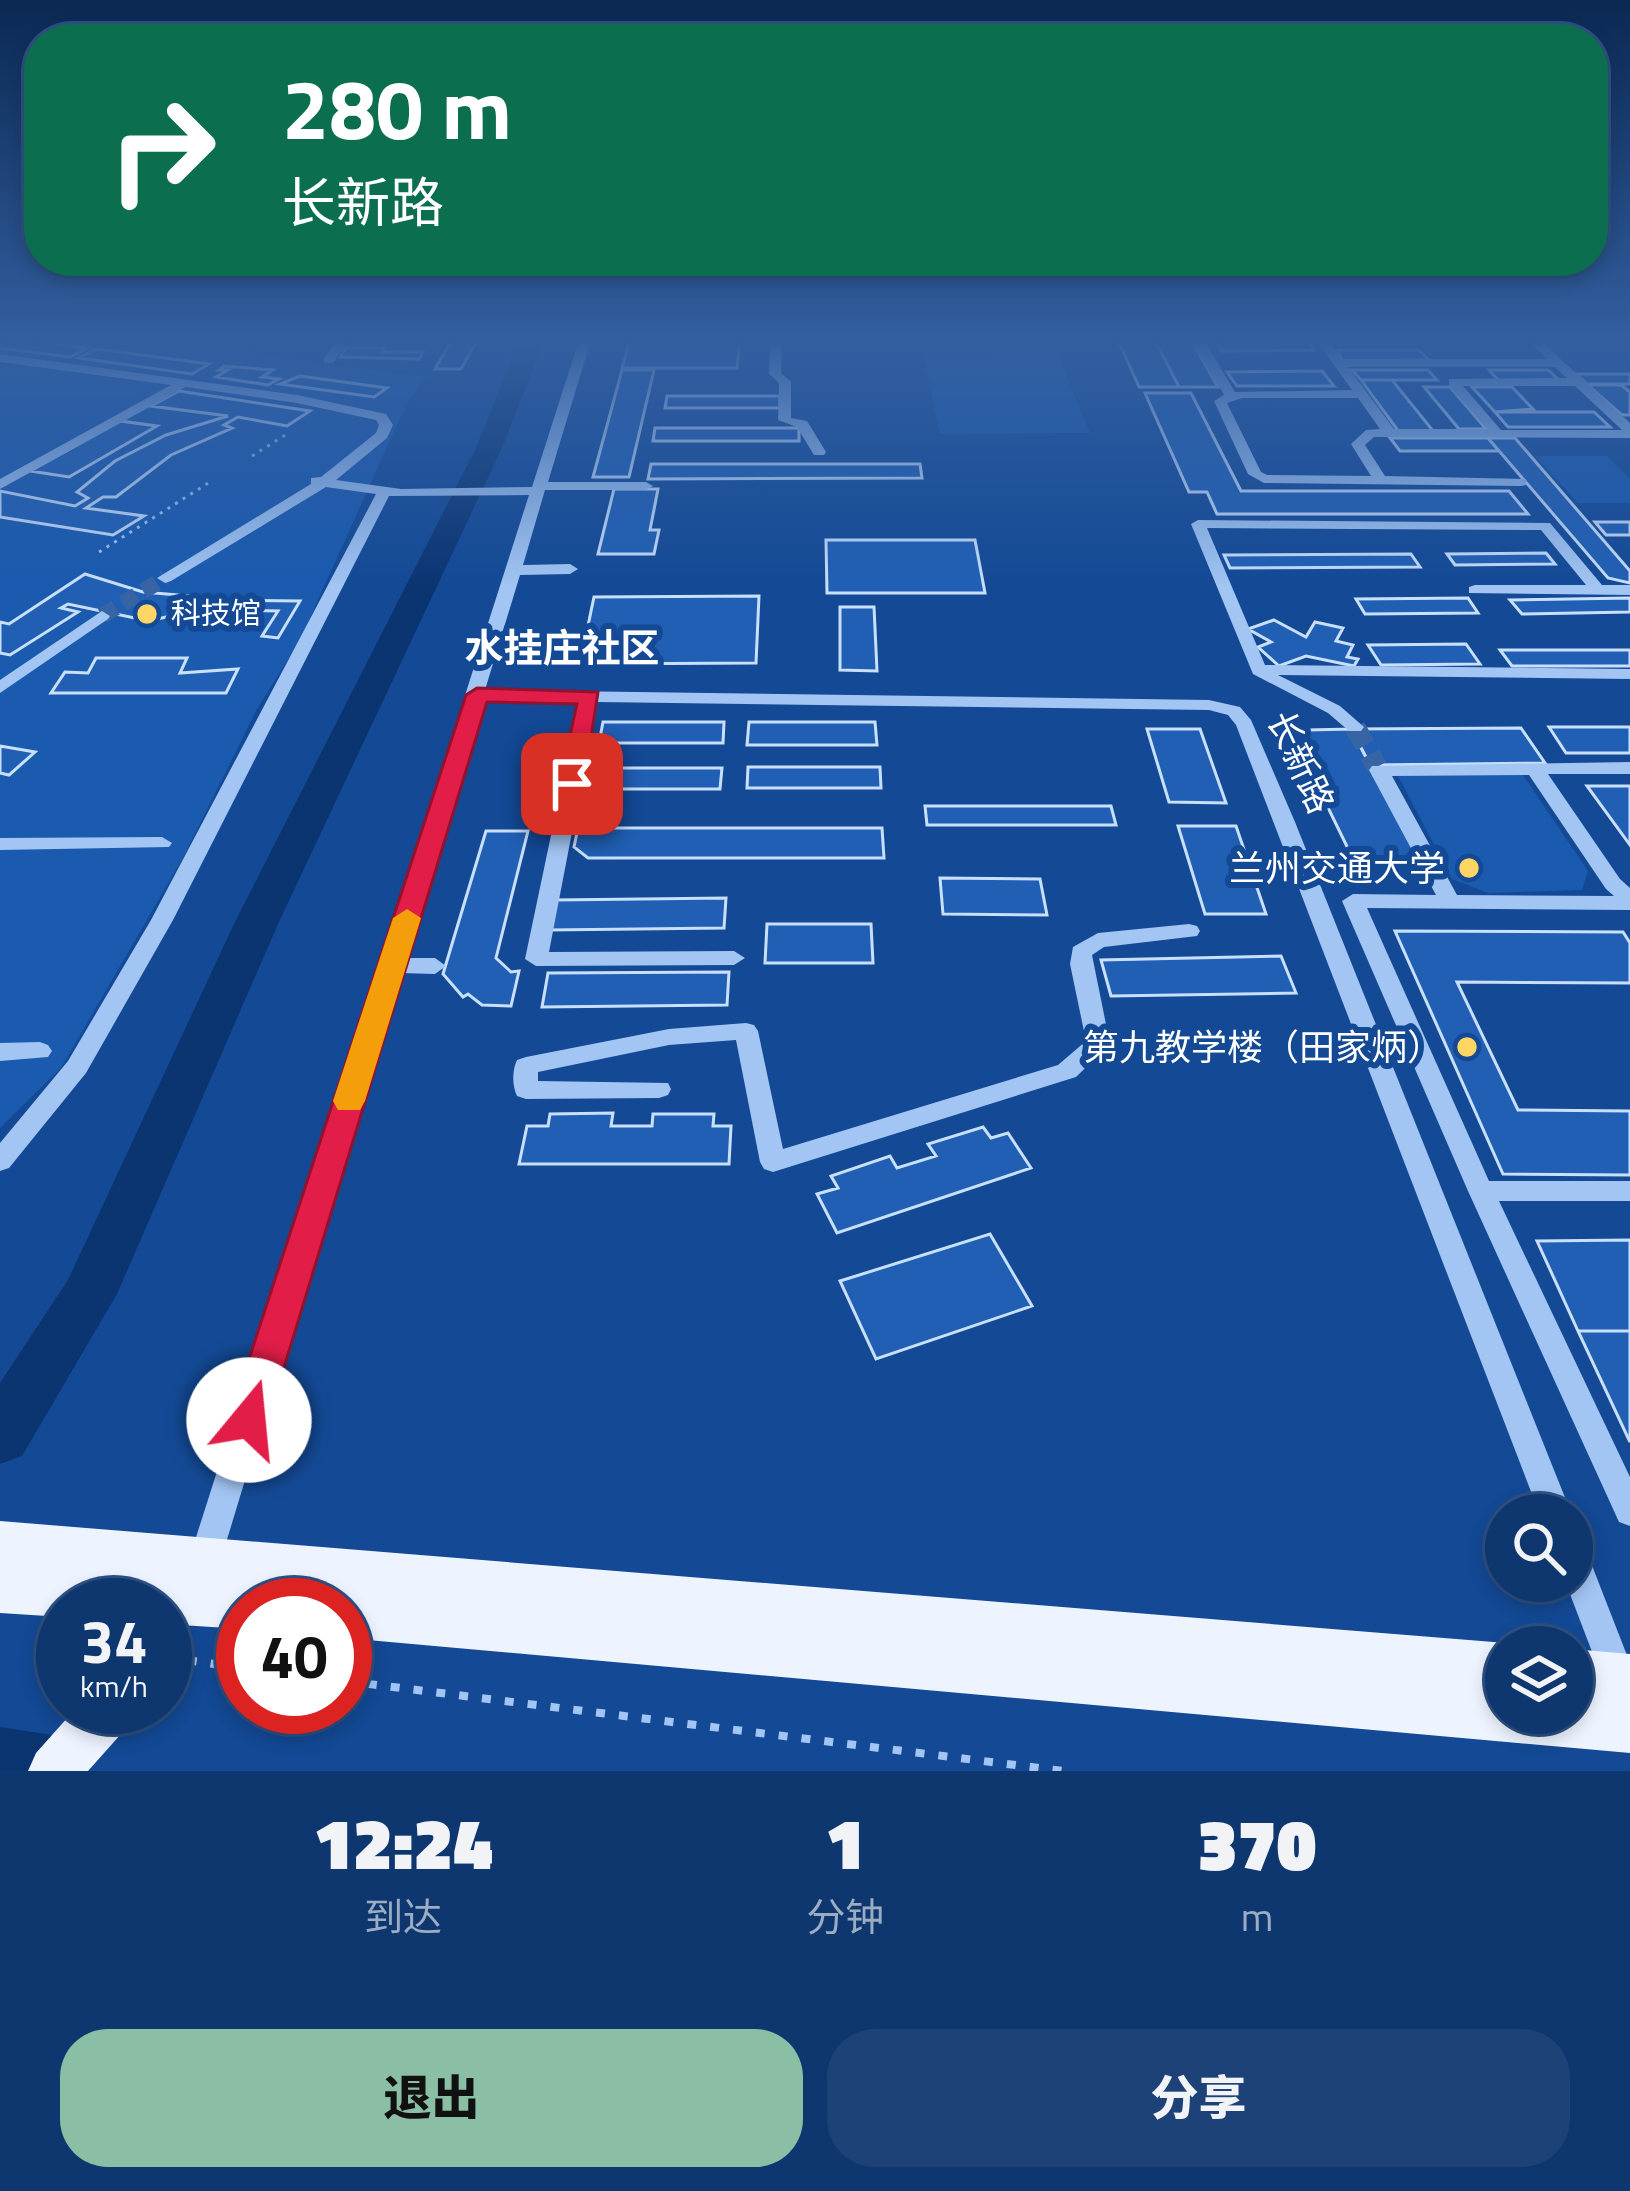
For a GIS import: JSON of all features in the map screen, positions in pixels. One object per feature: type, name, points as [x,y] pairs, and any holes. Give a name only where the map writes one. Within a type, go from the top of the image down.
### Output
[{"type":"main road","points":[[0,1543],[206,1556],[1485,1666]]},
{"type":"main road","points":[[192,1581],[206,1556]]},
{"type":"main road","points":[[0,1589],[36,1591]]},
{"type":"main road","points":[[372,1616],[1630,1728]]},
{"type":"main road","points":[[1593,1679],[1627,1688]]},
{"type":"main road","points":[[54,1771],[87,1734]]},
{"type":"street","points":[[0,485],[113,423]]},
{"type":"street","points":[[165,578],[382,435],[385,423]]},
{"type":"street","points":[[206,1556],[558,423]]},
{"type":"street","points":[[796,423],[802,424],[819,452]]},
{"type":"street","points":[[1230,423],[1255,474],[1284,482],[1521,482]]},
{"type":"street","points":[[1382,423],[1390,433]]},
{"type":"street","points":[[1488,423],[1498,434]]},
{"type":"street","points":[[1382,482],[1358,441],[1371,433],[1630,432]]},
{"type":"street","points":[[315,481],[431,493],[646,485]]},
{"type":"street","points":[[0,1161],[77,1067],[109,1012],[385,491]]},
{"type":"street","points":[[1355,728],[1335,708],[1273,682],[1259,670],[1198,524],[1545,526],[1598,590]]},
{"type":"street","points":[[511,570],[570,569]]},
{"type":"street","points":[[1475,590],[1630,590]]},
{"type":"street","points":[[0,688],[102,616]]},
{"type":"street","points":[[0,664],[25,670]]},
{"type":"street","points":[[1259,670],[1357,675],[1630,674]]},
{"type":"street","name":"长新路","points":[[477,695],[1209,705],[1234,712],[1245,724],[1320,902],[1432,1205],[1548,1494]]},
{"type":"street","points":[[590,697],[536,959],[734,958]]},
{"type":"street","points":[[1450,902],[1378,768],[1630,768]]},
{"type":"street","points":[[1534,768],[1613,884],[1630,901]]},
{"type":"street","points":[[0,844],[162,843]]},
{"type":"street","points":[[1630,901],[1353,902],[1630,1511]]},
{"type":"street","points":[[659,1089],[526,1090],[526,1066],[669,1037],[746,1031],[773,1162],[1067,1071],[1098,1044],[1098,1025],[1080,975],[1081,952],[1098,940],[1189,932]]},
{"type":"street","points":[[392,965],[435,966]]},
{"type":"street","points":[[0,1052],[40,1052]]},
{"type":"street","points":[[1481,1191],[1630,1190]]},
{"type":"street","points":[[1591,1602],[1627,1688]]},
{"type":"path","points":[[252,456],[290,432]]},
{"type":"path","points":[[99,552],[210,482]]},
{"type":"path","points":[[372,1684],[1063,1771]]},
{"type":"shaded area","points":[[0,423],[398,423],[300,640],[257,709],[184,856],[61,1068],[0,1128]]},
{"type":"shaded area","points":[[938,423],[1086,423],[1090,433],[940,434]]},
{"type":"shaded area","points":[[1535,456],[1607,456],[1630,479],[1630,503],[1578,503]]},
{"type":"shaded area","points":[[1397,774],[1523,775],[1588,871],[1582,890],[1488,893],[1452,879]]},
{"type":"building","points":[[117,423],[157,426],[69,477],[30,471]]},
{"type":"building","points":[[206,423],[228,423],[224,425],[232,428],[171,455],[116,497],[103,497],[86,508],[144,516],[113,535],[0,517],[0,491],[75,506],[88,498],[77,492],[115,461],[166,435]]},
{"type":"building","points":[[608,423],[642,423],[629,477],[593,477]]},
{"type":"building","points":[[1158,423],[1206,423],[1241,491],[1509,491],[1528,514],[1217,514],[1207,492],[1189,492]]},
{"type":"building","points":[[1392,423],[1426,423],[1434,432],[1399,432]]},
{"type":"building","points":[[1454,423],[1481,423],[1486,429],[1459,429]]},
{"type":"building","points":[[1504,423],[1605,423],[1610,427],[1508,427]]},
{"type":"building","points":[[655,428],[799,428],[799,441],[653,441]]},
{"type":"building","points":[[1390,438],[1488,438],[1499,451],[1400,451]]},
{"type":"building","points":[[1488,438],[1515,438],[1630,571],[1630,583],[1608,578]]},
{"type":"building","points":[[651,464],[920,464],[922,478],[648,479]]},
{"type":"building","points":[[614,489],[658,489],[650,530],[659,530],[654,554],[598,554]]},
{"type":"building","points":[[1595,522],[1630,522],[1630,535],[1606,535]]},
{"type":"building","points":[[826,540],[975,540],[985,593],[827,593]]},
{"type":"building","points":[[1546,553],[1555,564],[1455,565],[1447,554]]},
{"type":"building","points":[[1411,554],[1420,567],[1230,568],[1224,555]]},
{"type":"building","name":"科技馆","points":[[85,574],[143,592],[190,596],[187,600],[300,601],[278,638],[262,636],[278,611],[201,609],[149,621],[68,604],[61,608],[78,612],[10,655],[0,653],[0,622],[9,624]]},
{"type":"building","points":[[759,596],[756,663],[580,664],[594,597]]},
{"type":"building","points":[[1468,598],[1478,613],[1365,614],[1356,599]]},
{"type":"building","points":[[1630,598],[1630,612],[1522,614],[1510,600]]},
{"type":"building","points":[[840,607],[874,607],[877,671],[840,670]]},
{"type":"building","points":[[1274,620],[1306,637],[1315,622],[1343,628],[1336,641],[1353,645],[1347,657],[1358,659],[1354,666],[1306,656],[1279,666],[1258,647],[1271,642],[1248,629]]},
{"type":"building","points":[[1466,644],[1480,664],[1381,665],[1368,645]]},
{"type":"building","points":[[1500,650],[1630,650],[1630,666],[1512,666]]},
{"type":"building","points":[[96,658],[187,658],[180,673],[238,669],[226,693],[51,693],[65,672],[88,673]]},
{"type":"building","points":[[603,722],[724,722],[723,743],[599,743]]},
{"type":"building","points":[[749,722],[875,722],[877,745],[747,745]]},
{"type":"building","points":[[1549,727],[1630,727],[1630,753],[1566,753]]},
{"type":"building","points":[[1521,728],[1545,763],[1370,765],[1351,729]]},
{"type":"building","points":[[1147,729],[1200,729],[1226,803],[1169,802]]},
{"type":"building","points":[[1351,729],[1423,863],[1355,863],[1297,744],[1308,730]]},
{"type":"building","points":[[0,746],[35,752],[9,775],[0,773]]},
{"type":"building","points":[[748,767],[880,767],[881,788],[747,788]]},
{"type":"building","points":[[586,768],[722,768],[720,789],[582,789]]},
{"type":"building","points":[[1587,786],[1630,786],[1630,845]]},
{"type":"building","points":[[925,806],[1111,806],[1116,825],[927,825]]},
{"type":"building","points":[[1178,826],[1236,826],[1266,914],[1205,914]]},
{"type":"building","points":[[578,828],[882,828],[884,858],[588,858],[574,847]]},
{"type":"building","points":[[486,831],[528,831],[496,958],[511,972],[519,971],[511,1006],[482,1005],[468,994],[463,997],[443,974]]},
{"type":"building","points":[[940,878],[1040,879],[1047,915],[943,914]]},
{"type":"building","points":[[726,898],[724,928],[549,930],[555,900]]},
{"type":"building","points":[[767,924],[871,924],[873,963],[765,963]]},
{"type":"building","name":"第九教学楼（田家炳）","points":[[1395,931],[1623,932],[1630,943],[1630,983],[1457,982],[1518,1110],[1630,1111],[1630,1175],[1503,1174]]},
{"type":"building","points":[[1281,956],[1296,993],[1111,996],[1101,960]]},
{"type":"building","points":[[729,972],[727,1005],[542,1007],[548,973]]},
{"type":"building","points":[[613,1113],[611,1126],[652,1126],[653,1114],[714,1114],[713,1126],[731,1126],[729,1164],[519,1164],[527,1126],[548,1126],[550,1114]]},
{"type":"building","points":[[983,1127],[991,1138],[1008,1133],[1031,1168],[837,1233],[817,1194],[838,1188],[831,1176],[890,1156],[897,1168],[936,1156],[928,1144]]},
{"type":"building","points":[[990,1234],[1032,1306],[876,1359],[840,1281]]},
{"type":"building","points":[[1630,1240],[1630,1331],[1578,1331],[1537,1241]]},
{"type":"building","points":[[1578,1331],[1630,1331],[1630,1442]]},
{"type":"waterway","points":[[0,1436],[89,1294],[256,924],[499,423]]},
{"type":"waterway","points":[[0,1763],[52,1771]]},
{"type":"tunnel","points":[[102,616],[165,578]]},
{"type":"tunnel","points":[[1355,727],[1377,767]]},
{"type":"slow traffic","points":[[349,1101],[407,918]]},
{"type":"place","name":"科技馆","points":[[147,614]]},
{"type":"place","name":"兰州交通大学","points":[[1469,868]]},
{"type":"place","name":"第九教学楼（田家炳）","points":[[1467,1047]]},
{"type":"district","name":"水挂庄社区","points":[[562,648]]},
{"type":"route","points":[[249,1420],[477,695],[590,697],[572,784]]}]
